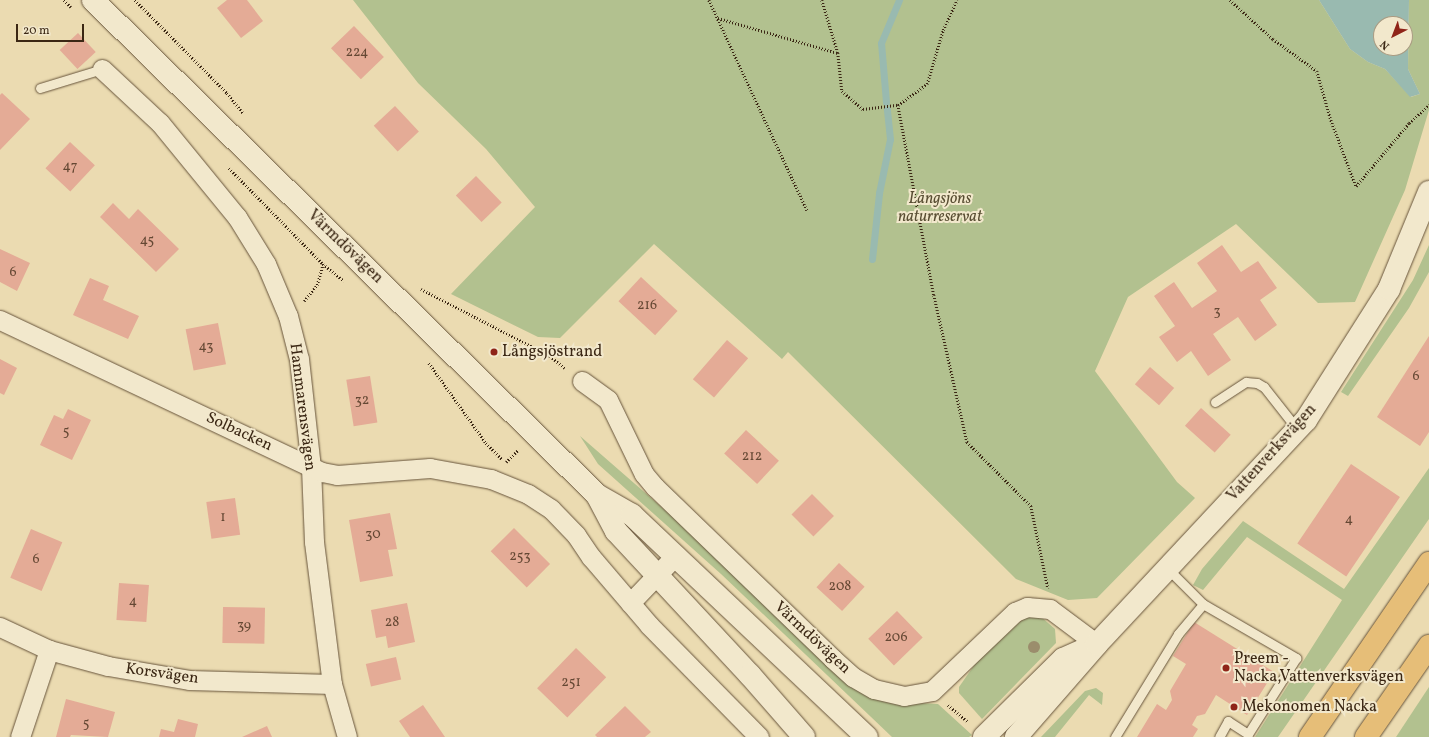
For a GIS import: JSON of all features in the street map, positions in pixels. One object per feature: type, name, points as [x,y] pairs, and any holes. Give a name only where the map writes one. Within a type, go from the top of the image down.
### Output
[{"type":"highway","points":[[1310,737],[1429,563]]},
{"type":"highway","points":[[1366,737],[1429,646]]},
{"type":"main road","name":"Värmdövägen","points":[[93,0],[597,495],[632,515],[867,737]]},
{"type":"main road","name":"Vattenverksvägen","points":[[1016,737],[1166,568],[1297,429],[1332,381],[1390,289],[1429,192]]},
{"type":"main road","name":"Värmdövägen","points":[[597,495],[616,531],[750,675],[804,737]]},
{"type":"main road","name":"Vattenverksvägen","points":[[978,732],[1062,659],[1097,644]]},
{"type":"street","name":"Hammarensvägen","points":[[102,69],[160,123],[237,217],[266,264],[288,316],[299,359],[311,467],[314,542],[332,684],[348,737]]},
{"type":"street","name":"Solbacken","points":[[0,320],[311,467],[337,475],[430,468],[491,479],[510,485],[551,509],[576,535],[630,603]]},
{"type":"street","name":"Värmdövägen","points":[[582,381],[608,400],[644,474],[655,487],[853,677],[874,689],[891,695],[919,695],[932,691],[945,682],[1015,612],[1027,607],[1050,609],[1097,644]]},
{"type":"street","points":[[676,555],[630,603],[759,737]]},
{"type":"street","name":"Korsvägen","points":[[0,627],[49,650],[108,666],[190,680],[332,684]]},
{"type":"street","points":[[20,737],[49,650]]},
{"type":"lane","points":[[40,88],[102,69]]},
{"type":"lane","points":[[1215,402],[1246,382],[1257,383],[1264,387],[1297,429]]},
{"type":"lane","points":[[1166,568],[1203,604],[1296,658],[1248,734],[1228,721],[1218,737]]},
{"type":"lane","points":[[1115,737],[1178,634],[1203,604]]},
{"type":"path","points":[[135,0],[227,93],[245,116]]},
{"type":"path","points":[[709,0],[807,210]]},
{"type":"path","points":[[822,0],[838,53],[842,91],[863,109],[898,105],[927,84],[943,30],[957,0]]},
{"type":"path","points":[[1230,0],[1273,38],[1317,72],[1331,120],[1356,186],[1409,123],[1429,105]]},
{"type":"path","points":[[717,18],[838,53]]},
{"type":"path","points":[[898,105],[934,295],[967,442],[1032,506],[1050,596]]},
{"type":"path","points":[[226,164],[323,264],[346,283]]},
{"type":"path","points":[[288,316],[317,285],[323,264]]},
{"type":"path","points":[[416,285],[550,356],[582,381]]},
{"type":"path","points":[[426,357],[434,374],[472,424],[505,463]]},
{"type":"path","points":[[932,691],[978,732]]},
{"type":"green space","name":"Långsjöns naturreservat","points":[[353,0],[1319,0],[1350,49],[1368,62],[1385,69],[1411,97],[1420,94],[1408,69],[1408,56],[1413,56],[1413,16],[1409,16],[1409,0],[1429,0],[1429,110],[1405,190],[1355,302],[1318,303],[1236,224],[1128,297],[1095,371],[1177,482],[1195,498],[1097,598],[1068,600],[1016,579],[788,352],[782,359],[654,244],[560,338],[538,337],[451,294],[535,207],[486,149],[418,83]]},
{"type":"green space","points":[[1429,245],[1429,272],[1409,308],[1348,396],[1341,392],[1413,280]]},
{"type":"green space","points":[[580,436],[884,701],[938,704],[972,735],[969,737],[892,737],[721,574],[598,464]]},
{"type":"green space","points":[[1429,468],[1429,519],[1278,737],[1255,737],[1342,600],[1247,537],[1203,590],[1193,585],[1202,569],[1243,521],[1344,589]]},
{"type":"green space","points":[[1039,615],[1055,629],[1056,643],[982,719],[959,693],[959,687],[975,664],[1026,616]]},
{"type":"green space","points":[[1429,687],[1429,737],[1396,737],[1425,693]]},
{"type":"green space","points":[[1096,688],[1103,693],[1102,705],[1089,695],[1055,737],[1041,737],[1085,691]]},
{"type":"water","points":[[1319,0],[1409,0],[1409,16],[1373,16],[1373,56],[1408,56],[1408,69],[1420,94],[1410,97],[1385,69],[1368,62],[1350,49]]},
{"type":"building","points":[[227,0],[247,0],[263,21],[241,38],[217,8]]},
{"type":"building","points":[[354,26],[384,57],[361,79],[331,48]]},
{"type":"building","points":[[78,33],[96,52],[77,69],[60,50]]},
{"type":"building","points":[[2,93],[30,119],[0,150],[0,95]]},
{"type":"building","points":[[395,106],[419,132],[398,151],[374,126]]},
{"type":"building","points":[[70,142],[95,165],[70,192],[45,168]]},
{"type":"building","points":[[476,176],[502,203],[482,222],[456,195]]},
{"type":"building","points":[[113,203],[129,219],[138,209],[179,249],[156,272],[100,217]]},
{"type":"building","points":[[1222,245],[1241,272],[1258,261],[1277,288],[1260,300],[1277,325],[1255,341],[1238,317],[1213,334],[1231,360],[1208,376],[1191,351],[1177,362],[1159,337],[1175,326],[1154,296],[1174,282],[1192,308],[1217,291],[1197,263]]},
{"type":"building","points":[[0,249],[30,263],[17,291],[0,282]]},
{"type":"building","points":[[641,277],[678,311],[655,335],[618,301]]},
{"type":"building","points":[[90,278],[109,286],[103,300],[139,316],[128,339],[73,315]]},
{"type":"building","points":[[218,323],[226,364],[194,371],[186,329]]},
{"type":"building","points":[[1429,336],[1429,432],[1420,446],[1377,417]]},
{"type":"building","points":[[727,340],[748,358],[714,398],[693,379]]},
{"type":"building","points":[[0,359],[17,368],[4,395],[0,393]]},
{"type":"building","points":[[1150,367],[1174,388],[1159,405],[1135,384]]},
{"type":"building","points":[[370,376],[377,422],[354,426],[346,380]]},
{"type":"building","points":[[1201,408],[1231,435],[1215,453],[1185,426]]},
{"type":"building","points":[[68,409],[91,420],[72,460],[40,445],[54,415],[63,419]]},
{"type":"building","points":[[746,430],[779,461],[757,484],[724,453]]},
{"type":"building","points":[[1351,464],[1400,497],[1346,577],[1297,544]]},
{"type":"building","points":[[812,494],[834,516],[813,536],[791,515]]},
{"type":"building","points":[[235,498],[240,535],[211,539],[206,502]]},
{"type":"building","points":[[390,513],[397,549],[388,550],[393,576],[360,582],[349,520]]},
{"type":"building","points":[[514,528],[550,564],[527,587],[491,551]]},
{"type":"building","points":[[31,529],[62,542],[42,591],[10,578]]},
{"type":"building","points":[[839,563],[865,587],[842,611],[816,587]]},
{"type":"building","points":[[119,583],[149,585],[146,622],[116,620]]},
{"type":"building","points":[[407,603],[415,642],[388,648],[386,636],[376,638],[371,610]]},
{"type":"building","points":[[223,607],[265,608],[264,644],[222,643]]},
{"type":"building","points":[[897,611],[923,638],[894,665],[868,639]]},
{"type":"building","name":"Preem - Nacka,Vattenverksvägen","points":[[1194,622],[1274,672],[1247,715],[1216,695],[1205,714],[1197,716],[1192,725],[1198,729],[1193,737],[1137,737],[1157,704],[1166,710],[1172,700],[1170,691],[1186,664],[1173,656]]},
{"type":"building","points":[[576,648],[606,677],[567,717],[537,688]]},
{"type":"building","points":[[396,657],[401,679],[371,686],[366,664]]},
{"type":"building","points":[[66,699],[115,712],[108,737],[71,735],[70,737],[56,737]]},
{"type":"building","points":[[423,705],[445,737],[410,737],[399,721]]},
{"type":"building","points":[[625,706],[651,732],[645,737],[597,737],[595,735]]},
{"type":"building","points":[[178,719],[198,724],[195,737],[159,737],[161,729],[174,732]]},
{"type":"building","points":[[267,726],[272,737],[242,737]]},
{"type":"waterway","points":[[886,102],[881,43],[899,0]]},
{"type":"waterway","points":[[872,259],[879,193],[890,139],[887,109]]},
{"type":"place","name":"Långsjöstrand","points":[[494,352]]},
{"type":"place","name":"Preem - Nacka,Vattenverksvägen","points":[[1226,668]]},
{"type":"place","name":"Mekonomen Nacka","points":[[1234,707]]}]
